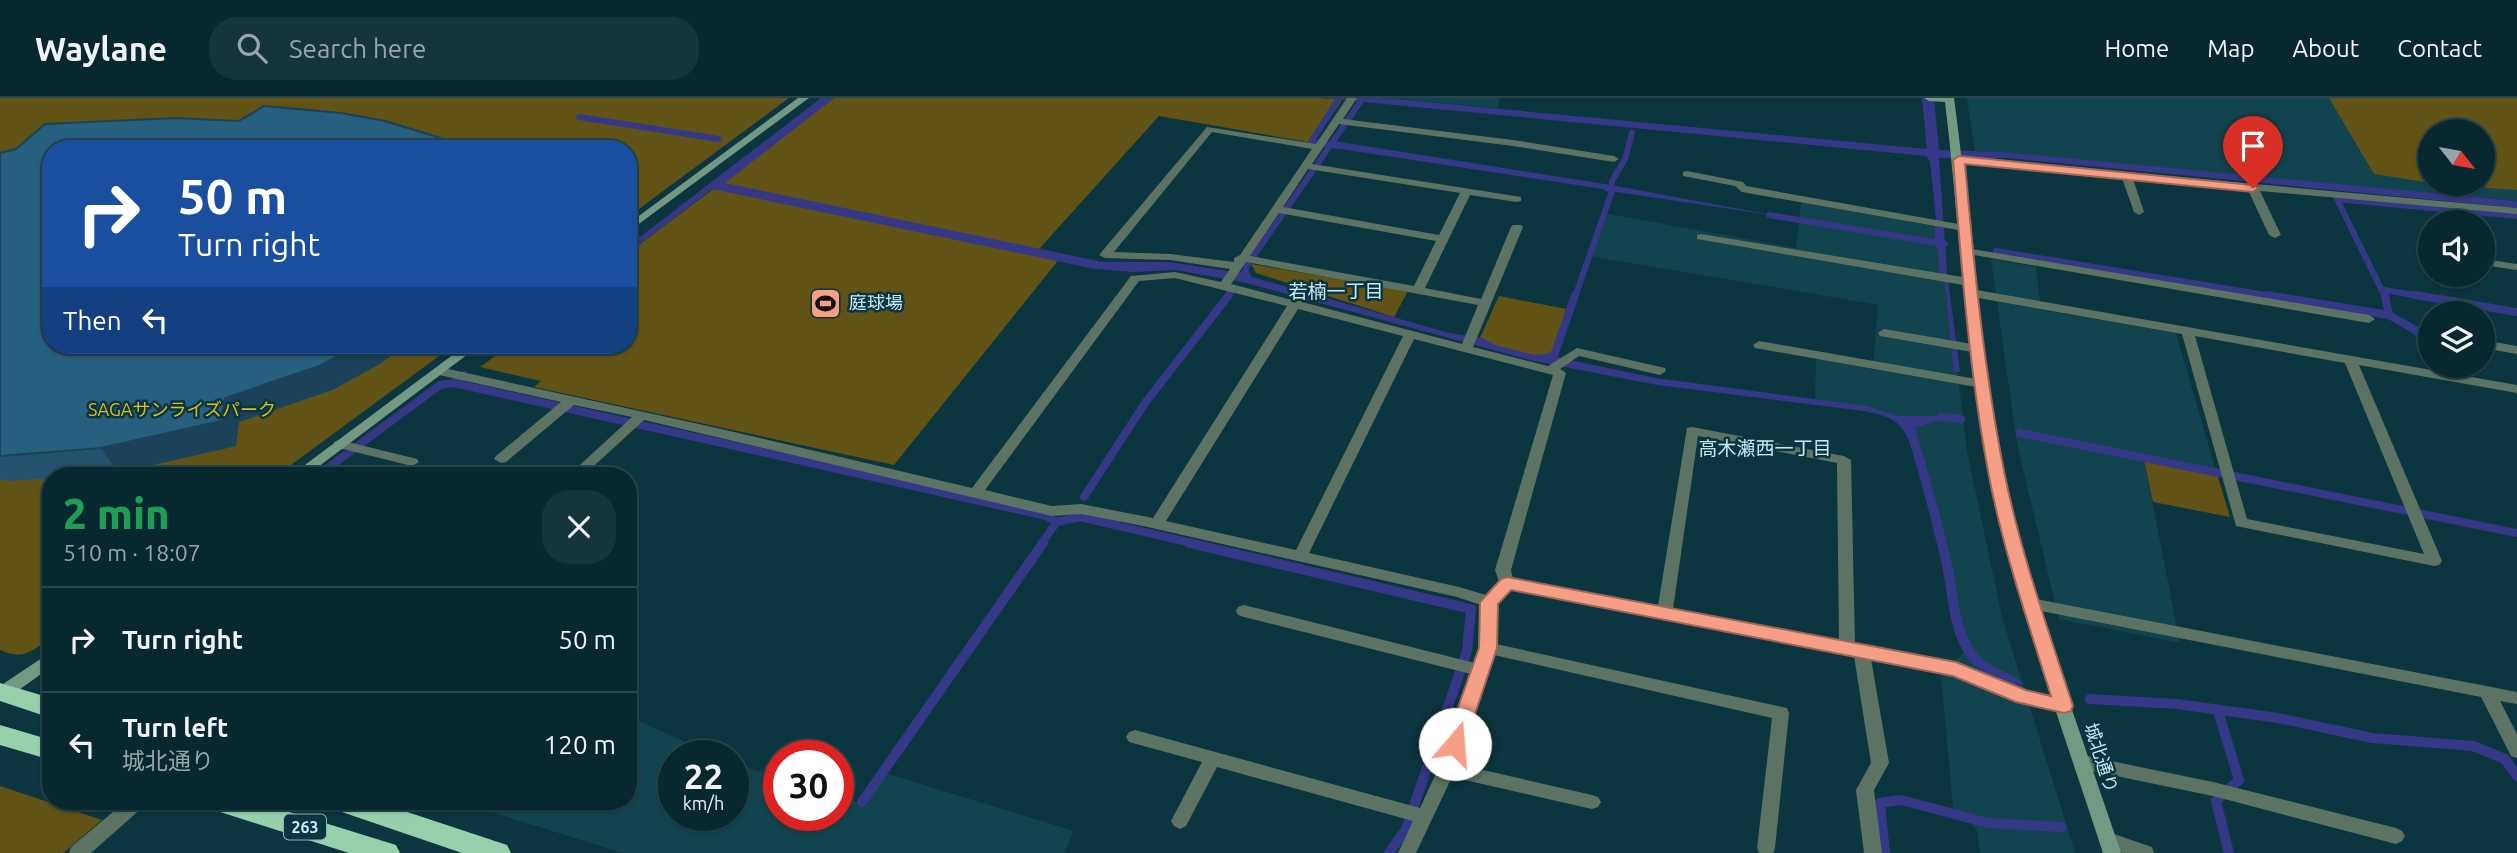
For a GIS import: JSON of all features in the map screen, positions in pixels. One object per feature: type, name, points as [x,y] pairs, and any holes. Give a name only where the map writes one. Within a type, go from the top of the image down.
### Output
[{"type":"highway","points":[[1,693],[42,705]]},
{"type":"highway","points":[[0,735],[42,747]]},
{"type":"highway","name":"263","points":[[249,810],[386,853]]},
{"type":"highway","name":"263","points":[[369,810],[497,853]]},
{"type":"street","points":[[637,222],[804,98]]},
{"type":"street","points":[[1929,98],[1949,99]]},
{"type":"street","name":"城北通り","points":[[1949,99],[1958,154],[1957,226],[1966,251],[1982,384],[1996,471],[2031,604],[2110,847]]},
{"type":"street","points":[[1224,286],[1351,100]]},
{"type":"street","points":[[1337,121],[1513,143],[1614,159]]},
{"type":"street","points":[[1321,143],[1210,129],[1105,256],[1258,262],[1485,303]]},
{"type":"street","points":[[1958,154],[2253,188],[2517,211]]},
{"type":"street","points":[[1306,166],[1517,199]]},
{"type":"street","points":[[1687,174],[1739,184],[1742,189],[1957,226]]},
{"type":"street","points":[[2126,175],[2139,212]]},
{"type":"street","points":[[2253,188],[2274,235]]},
{"type":"street","points":[[1418,290],[1466,192]]},
{"type":"street","points":[[1275,209],[1442,239]]},
{"type":"street","points":[[1466,348],[1517,227]]},
{"type":"street","points":[[1701,237],[1953,279],[1970,287],[2187,331],[2517,388]]},
{"type":"street","points":[[1966,251],[2369,319]]},
{"type":"street","points":[[2495,264],[2517,267]]},
{"type":"street","points":[[977,491],[1135,278],[1175,275],[1296,302],[1410,334],[1553,368],[1560,373],[1503,570],[1507,583]]},
{"type":"street","points":[[1157,524],[1296,302]]},
{"type":"street","points":[[2187,331],[2241,523],[2434,561],[2350,359]]},
{"type":"street","points":[[1884,332],[1978,349]]},
{"type":"street","points":[[1300,557],[1410,334]]},
{"type":"street","points":[[1759,345],[1982,384]]},
{"type":"street","points":[[2495,346],[2517,350]]},
{"type":"street","points":[[1553,368],[1577,352],[1660,371]]},
{"type":"street","points":[[309,467],[445,372],[464,354]]},
{"type":"street","points":[[445,372],[977,491],[1052,511],[1081,509],[1157,524],[1459,592],[1489,602]]},
{"type":"street","points":[[501,459],[571,400]]},
{"type":"street","points":[[585,467],[642,415]]},
{"type":"street","points":[[1664,615],[1692,431],[1844,460],[1854,651],[1880,763],[1865,790],[1873,853]]},
{"type":"street","points":[[340,444],[412,462]]},
{"type":"street","points":[[1407,853],[1447,769],[1488,648],[1489,602],[1507,583]]},
{"type":"street","points":[[1507,583],[1956,669],[2022,697],[2064,706]]},
{"type":"street","points":[[2031,604],[2517,698]]},
{"type":"street","points":[[1244,611],[1479,670]]},
{"type":"street","points":[[1488,648],[1781,713],[1766,848]]},
{"type":"street","points":[[1,693],[42,663]]},
{"type":"street","points":[[2487,692],[2517,751]]},
{"type":"street","points":[[1135,737],[1426,817]]},
{"type":"street","points":[[1180,821],[1213,758]]},
{"type":"street","points":[[2082,762],[2213,789],[2396,836]]},
{"type":"street","points":[[1447,769],[1592,802]]},
{"type":"street","points":[[78,853],[128,810]]},
{"type":"street","points":[[2110,847],[2145,853]]},
{"type":"shaded area","points":[[821,98],[834,98],[725,183],[1103,262],[1170,262],[1239,273],[1246,267],[1252,277],[1449,333],[1483,338],[1495,345],[1535,355],[1555,353],[1560,358],[1656,378],[1867,406],[1897,416],[1950,416],[1915,428],[1949,551],[1962,619],[1968,638],[1979,655],[2024,684],[1998,679],[1981,671],[1960,645],[1950,613],[1927,503],[1910,444],[1898,424],[1882,415],[1657,385],[1534,361],[1242,282],[1176,270],[1133,272],[1095,269],[712,189],[637,246],[637,239]]},
{"type":"shaded area","points":[[1322,98],[1384,98],[1927,149],[1922,98],[1934,98],[1939,150],[2002,152],[2418,192],[2418,196],[2464,196],[2517,201],[2517,208],[2006,158],[1939,158],[1947,272],[1960,372],[1954,372],[1945,284],[1939,272],[1938,248],[1934,243],[1936,218],[1930,162],[1926,156]]},
{"type":"shaded area","points":[[1387,98],[1500,98],[1497,108]]},
{"type":"shaded area","points":[[1967,98],[2517,98],[2517,201],[2463,196],[2496,196],[2496,119],[2418,119],[2418,192],[1975,151]]},
{"type":"shaded area","points":[[1334,141],[1611,185],[1777,216],[1617,192],[1611,194],[1603,189],[1327,147]]},
{"type":"shaded area","points":[[1801,202],[1940,225],[1967,451],[2002,617],[2075,853],[1980,853],[1977,830],[1953,807],[1941,676],[1966,651],[1940,527],[1907,423],[1867,408],[1815,403],[1816,358],[1873,369],[1878,305],[1590,256],[1603,213],[1796,248]]},
{"type":"shaded area","points":[[1991,259],[2036,267],[2041,310],[2176,333],[2217,474],[2144,460],[2180,643],[2059,619],[2017,444]]},
{"type":"shaded area","points":[[637,720],[681,740],[658,740],[658,831],[749,831],[749,768],[763,772],[763,831],[854,831],[854,801],[864,804],[888,774],[1074,831],[1064,853],[623,853],[485,810],[637,810]]},
{"type":"green space","name":"SAGAサンライズパーク","points":[[0,98],[789,98],[637,210],[637,140],[42,140],[42,354],[442,354],[288,467],[42,467],[42,644],[21,654],[0,650]]},
{"type":"green space","name":"庭球場","points":[[834,98],[1342,100],[1313,143],[1159,116],[1040,248],[1057,262],[894,465],[534,387],[541,381],[480,367],[498,354],[637,354],[637,246]]},
{"type":"green space","points":[[2329,98],[2517,98],[2517,190],[2496,188],[2496,119],[2418,119],[2418,181],[2374,174]]},
{"type":"green space","points":[[1251,264],[1408,291],[1394,317],[1256,273]]},
{"type":"green space","points":[[1499,296],[1572,310],[1555,363],[1511,353],[1479,340]]},
{"type":"green space","points":[[2144,460],[2217,474],[2230,517],[2153,502]]},
{"type":"green space","points":[[0,786],[42,800],[42,810],[72,810],[102,820],[63,853],[0,853]]},
{"type":"building","points":[[264,106],[341,113],[385,121],[447,140],[42,140],[42,354],[342,354],[319,366],[225,398],[221,421],[101,448],[0,456],[0,153],[16,149],[45,124],[176,118],[239,121]]},
{"type":"waterway","points":[[1331,145],[1311,142],[1339,98]]},
{"type":"waterway","points":[[1331,145],[1363,98]]},
{"type":"waterway","points":[[579,117],[719,139]]},
{"type":"waterway","points":[[1575,297],[1611,194],[1612,181],[1625,159],[1632,133]]},
{"type":"waterway","points":[[1245,275],[1246,267],[1331,145]]},
{"type":"waterway","points":[[1331,145],[1338,146]]},
{"type":"waterway","points":[[2385,297],[2337,199],[2517,216]]},
{"type":"waterway","points":[[1769,215],[1945,244]]},
{"type":"waterway","points":[[1996,251],[2278,297]]},
{"type":"waterway","points":[[2384,290],[2426,297]]},
{"type":"waterway","points":[[1227,297],[1232,291]]},
{"type":"waterway","points":[[1084,497],[1145,403],[1229,295]]},
{"type":"waterway","points":[[1548,359],[1555,353],[1575,295]]},
{"type":"waterway","points":[[2267,295],[2389,315]]},
{"type":"waterway","points":[[2385,295],[2389,315]]},
{"type":"waterway","points":[[2415,295],[2517,312]]},
{"type":"waterway","points":[[2389,315],[2418,333]]},
{"type":"waterway","points":[[454,383],[464,375]]},
{"type":"waterway","points":[[329,467],[440,385],[454,383]]},
{"type":"waterway","points":[[454,383],[1046,516],[1057,522]]},
{"type":"waterway","points":[[1941,417],[1961,419]]},
{"type":"waterway","points":[[2020,433],[2517,533]]},
{"type":"waterway","points":[[1057,522],[1080,517],[1196,544]]},
{"type":"waterway","points":[[1041,544],[1057,522]]},
{"type":"waterway","points":[[862,802],[1043,543]]},
{"type":"waterway","points":[[1189,543],[1471,609],[1467,651],[1406,829],[1389,853]]},
{"type":"waterway","points":[[2090,699],[2177,704],[2278,718],[2372,738],[2473,746],[2505,759],[2517,776]]},
{"type":"waterway","points":[[2218,711],[2239,780],[2216,801],[2229,853]]},
{"type":"waterway","points":[[1885,853],[1880,803],[1901,800],[1988,823],[2062,827]]},
{"type":"place","name":"庭球場","points":[[826,303]]},
{"type":"district","name":"若楠一丁目","points":[[1336,291]]},
{"type":"district","name":"高木瀬西一丁目","points":[[1765,448]]},
{"type":"route","points":[[1455,744],[1488,648],[1489,602],[1507,583],[1956,669],[2022,697],[2064,706],[2031,604],[1996,471],[1969,282],[1959,160],[2253,188]]}]
